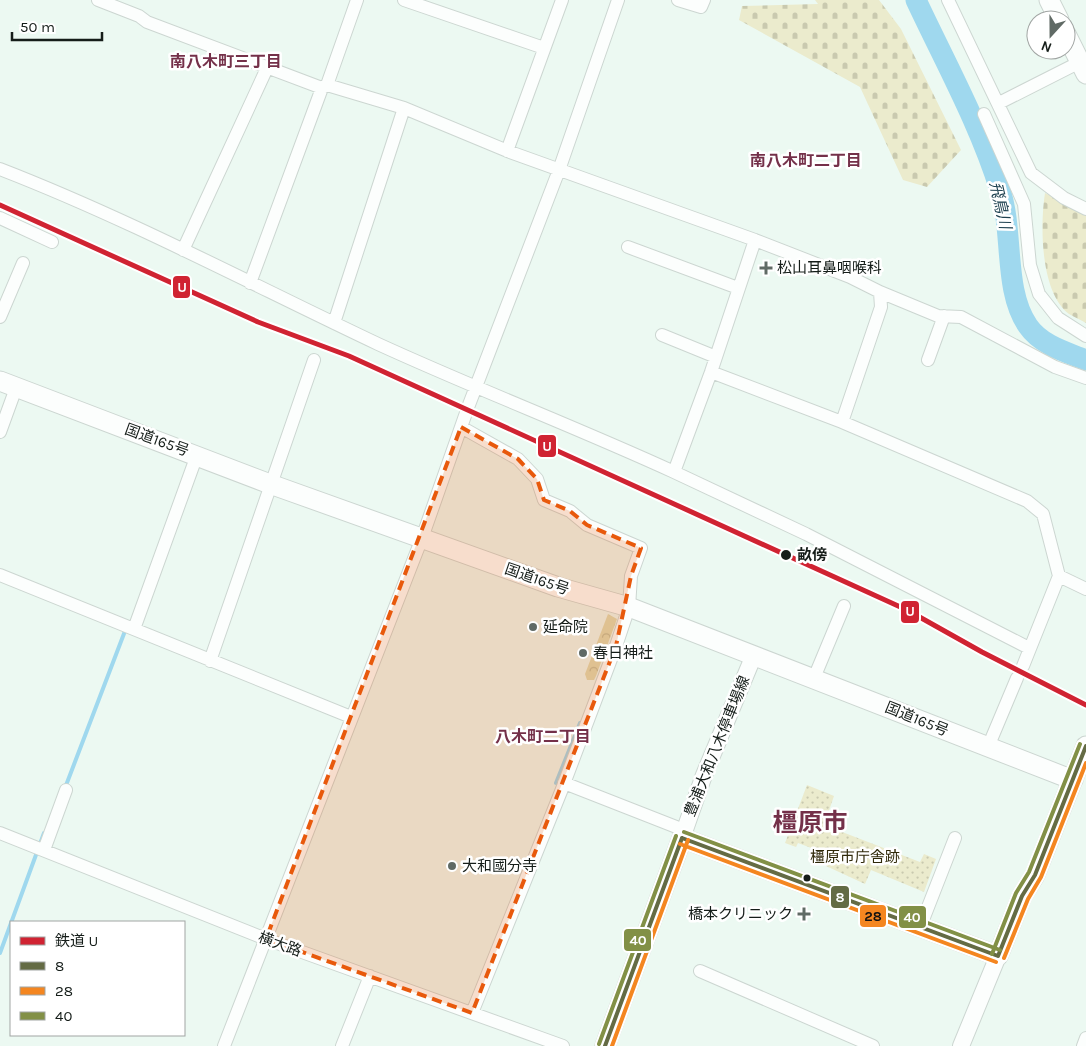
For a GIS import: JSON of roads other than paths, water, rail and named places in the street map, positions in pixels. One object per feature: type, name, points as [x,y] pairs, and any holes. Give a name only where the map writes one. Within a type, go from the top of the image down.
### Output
[{"type":"highway","points":[[1076,51],[1084,65]]},
{"type":"highway","name":"国道165号","points":[[8,385],[270,484],[558,587],[629,607],[1080,782]]},
{"type":"highway","points":[[605,1046],[683,834],[998,956],[1022,896],[1035,875],[1080,782],[1086,746]]},
{"type":"main road","name":"豊浦大和八木停車場線","points":[[683,834],[704,775],[754,655]]},
{"type":"main road","points":[[961,1046],[998,956]]},
{"type":"street","points":[[98,0],[139,16],[147,22],[267,68],[404,108],[507,151],[755,240],[850,277],[880,292],[938,316],[961,317],[1056,367],[1086,378]]},
{"type":"street","points":[[250,283],[357,0]]},
{"type":"street","points":[[404,0],[544,48]]},
{"type":"street","points":[[507,151],[562,0]]},
{"type":"street","points":[[224,1046],[422,538],[559,170],[618,0]]},
{"type":"street","points":[[678,0],[701,7],[704,0]]},
{"type":"street","points":[[948,0],[1031,173],[1064,198],[1086,210]]},
{"type":"street","points":[[999,103],[1084,65]]},
{"type":"street","points":[[183,250],[267,68]]},
{"type":"street","points":[[334,323],[404,108]]},
{"type":"street","points":[[984,114],[1024,204],[1030,264],[1039,294],[1058,318],[1086,336]]},
{"type":"street","points":[[1006,121],[999,127],[1018,171],[1014,179]]},
{"type":"street","points":[[0,169],[183,250],[334,323],[477,387],[580,429],[674,472],[806,534],[1029,648]]},
{"type":"street","points":[[0,218],[52,242]]},
{"type":"street","points":[[674,472],[711,372],[755,240]]},
{"type":"street","points":[[628,247],[738,288]]},
{"type":"street","points":[[0,317],[23,263]]},
{"type":"street","points":[[842,422],[881,307],[880,292]]},
{"type":"street","points":[[928,360],[944,316]]},
{"type":"street","points":[[662,335],[716,357]]},
{"type":"street","points":[[210,661],[314,360]]},
{"type":"street","points":[[711,372],[842,422],[1027,501],[1043,514],[1059,576],[1023,666]]},
{"type":"street","points":[[0,432],[8,385]]},
{"type":"street","points":[[462,427],[518,459],[537,478],[544,500],[570,511],[587,525],[641,548],[631,576],[629,607],[564,783],[472,1013]]},
{"type":"street","points":[[134,629],[197,455]]},
{"type":"street","points":[[0,575],[351,718]]},
{"type":"street","points":[[1059,576],[1086,589]]},
{"type":"street","points":[[814,678],[844,606]]},
{"type":"street","points":[[988,747],[1017,678]]},
{"type":"street","points":[[564,783],[683,834]]},
{"type":"street","points":[[38,848],[66,790]]},
{"type":"street","name":"横大路","points":[[0,832],[266,939],[563,1046]]},
{"type":"street","points":[[921,925],[955,838]]},
{"type":"street","points":[[700,971],[873,1046]]},
{"type":"street","points":[[342,1046],[370,976]]},
{"type":"street","points":[[1083,1046],[1086,1038]]},
{"type":"waterway","name":"飛鳥川","points":[[916,0],[983,142],[992,166],[1004,206],[1012,278],[1020,312],[1033,333],[1054,347],[1086,360]]},
{"type":"waterway","points":[[65,788],[125,631]]},
{"type":"waterway","points":[[556,783],[580,723]]},
{"type":"waterway","points":[[12,921],[44,833]]},
{"type":"waterway","points":[[0,953],[10,926]]},
{"type":"rail line","name":"U","points":[[0,205],[258,322],[349,356],[907,610],[982,652],[1086,705]]},
{"type":"place","name":"松山耳鼻咽喉科","points":[[766,268]]},
{"type":"place","name":"畝傍","points":[[786,555]]},
{"type":"place","name":"延命院","points":[[533,627]]},
{"type":"place","name":"春日神社","points":[[583,653]]},
{"type":"place","name":"大和國分寺","points":[[452,866]]},
{"type":"place","name":"橋本クリニック","points":[[804,914]]},
{"type":"district","name":"南八木町三丁目","points":[[226,61]]},
{"type":"district","name":"南八木町二丁目","points":[[806,160]]},
{"type":"district","name":"八木町二丁目","points":[[543,736]]},
{"type":"district","name":"橿原市","points":[[810,822]]},
{"type":"park label","name":"橿原市庁舎跡","points":[[855,857]]}]
